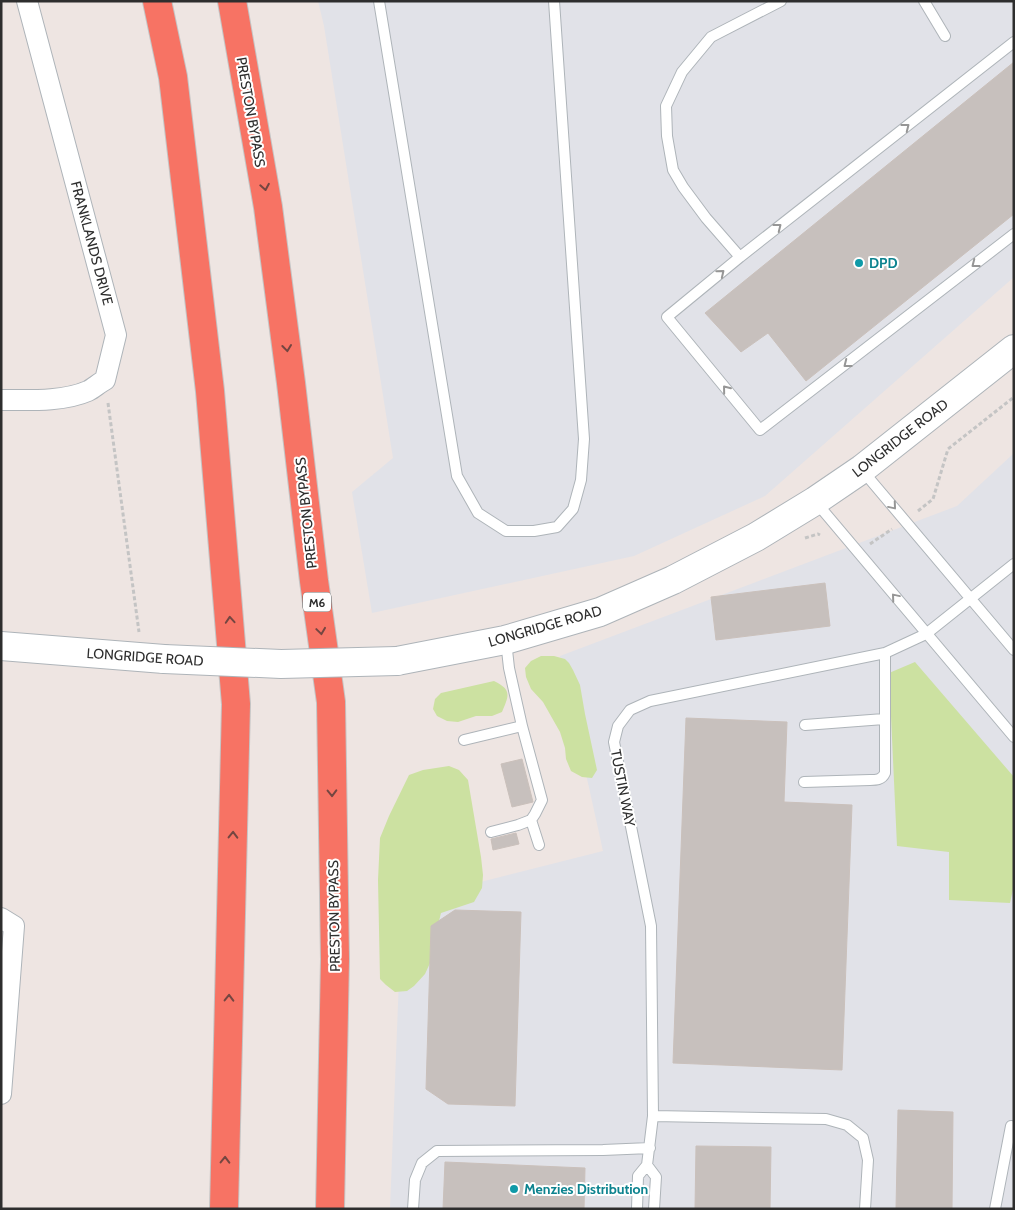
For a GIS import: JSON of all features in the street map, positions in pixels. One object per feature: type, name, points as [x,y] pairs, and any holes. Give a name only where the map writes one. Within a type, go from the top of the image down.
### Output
[{"type":"highway","points":[[157,1],[173,77],[210,390],[236,704],[224,1209]]},
{"type":"highway","name":"PRESTON BYPASS","points":[[232,1],[268,207],[314,581],[331,702],[335,960],[330,1209]]},
{"type":"main road","name":"LONGRIDGE ROAD","points":[[1,646],[153,658],[281,664],[396,661],[505,640],[600,612],[672,580],[756,537],[815,501],[862,469],[1014,349]]},
{"type":"street","name":"FRANKLANDS DRIVE","points":[[27,1],[116,335],[105,380]]},
{"type":"street","points":[[1,400],[66,398],[88,391],[105,380]]},
{"type":"street","points":[[1,918],[14,926],[1,1094]]},
{"type":"lane","points":[[379,1],[457,476],[478,513],[506,530],[534,530],[557,527],[573,509],[581,480],[584,439],[554,1]]},
{"type":"lane","points":[[740,258],[706,218],[673,170],[667,136],[666,106],[682,72],[711,38],[781,1]]},
{"type":"lane","points":[[924,1],[945,36]]},
{"type":"lane","points":[[1014,42],[667,317],[760,430],[1014,234]]},
{"type":"lane","points":[[862,469],[1014,650]]},
{"type":"lane","points":[[815,501],[1014,738]]},
{"type":"lane","name":"TUSTIN WAY","points":[[637,1209],[638,1176],[647,1165],[653,1116],[651,926],[614,742],[618,726],[630,710],[650,701],[885,652],[926,634],[1014,564]]},
{"type":"lane","points":[[491,832],[531,820],[542,800],[522,726],[509,668],[505,640]]},
{"type":"lane","points":[[804,782],[870,780],[883,777],[885,652]]},
{"type":"lane","points":[[805,725],[884,719]]},
{"type":"lane","points":[[464,740],[522,726]]},
{"type":"lane","points":[[531,820],[539,845]]},
{"type":"lane","points":[[653,1116],[826,1119],[847,1125],[863,1138],[868,1160],[865,1209]]},
{"type":"lane","points":[[995,1209],[1011,1126]]},
{"type":"lane","points":[[414,1209],[415,1180],[422,1163],[437,1151],[650,1148]]},
{"type":"lane","points":[[647,1165],[656,1177],[654,1209]]},
{"type":"path","points":[[105,380],[153,658]]},
{"type":"shaded area","points":[[318,1],[1014,1],[1014,277],[765,496],[634,556],[372,613],[352,492],[393,458],[324,26]]},
{"type":"shaded area","points":[[1014,453],[1014,1209],[390,1209],[402,902],[603,851],[560,656],[957,506]]},
{"type":"green space","points":[[541,656],[554,656],[565,659],[580,685],[597,770],[592,778],[582,777],[571,771],[566,759],[560,732],[543,702],[531,689],[526,677],[525,668],[531,661]]},
{"type":"green space","points":[[915,662],[1014,777],[1014,885],[1010,903],[949,900],[949,852],[897,846],[889,673]]},
{"type":"green space","points":[[494,681],[506,690],[507,697],[502,712],[492,716],[476,716],[458,722],[447,721],[437,716],[433,709],[435,699],[441,693]]},
{"type":"green space","points":[[449,766],[459,770],[468,780],[481,857],[482,888],[474,902],[441,913],[438,925],[441,939],[425,974],[407,991],[395,992],[380,979],[378,880],[380,838],[409,775],[423,770]]},
{"type":"building","name":"DPD","points":[[1014,62],[1014,214],[806,381],[768,333],[741,352],[705,313]]},
{"type":"building","points":[[825,583],[830,626],[716,640],[711,597]]},
{"type":"building","points":[[686,718],[787,722],[784,802],[852,805],[842,1070],[673,1063]]},
{"type":"building","points":[[522,759],[533,802],[512,807],[501,764]]},
{"type":"building","points":[[516,833],[519,844],[493,850],[491,839]]},
{"type":"building","points":[[455,910],[521,912],[515,1106],[448,1104],[426,1089],[431,926]]},
{"type":"building","points":[[898,1110],[953,1112],[952,1209],[896,1209]]},
{"type":"building","points":[[696,1146],[771,1147],[770,1209],[695,1209]]},
{"type":"building","name":"Menzies Distribution","points":[[445,1162],[585,1168],[584,1209],[443,1209]]},
{"type":"place","name":"DPD","points":[[859,263]]},
{"type":"place","name":"Menzies Distribution","points":[[514,1189]]}]
